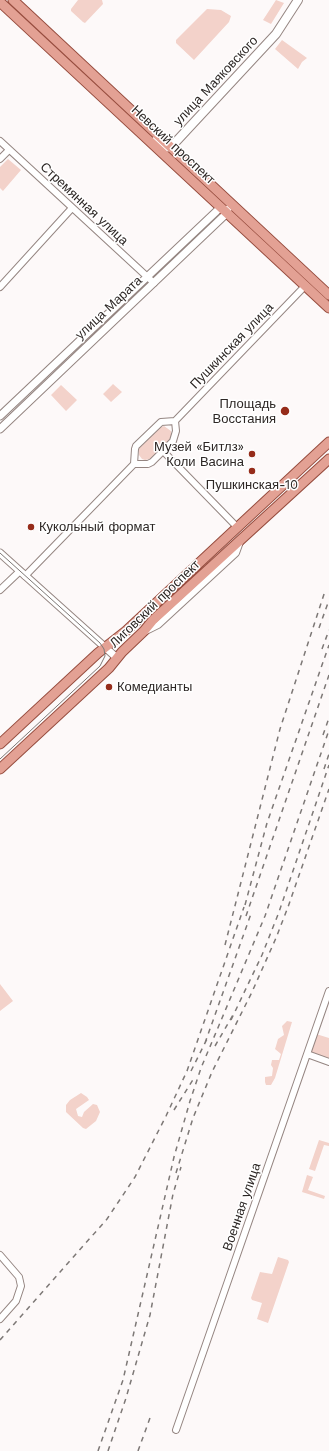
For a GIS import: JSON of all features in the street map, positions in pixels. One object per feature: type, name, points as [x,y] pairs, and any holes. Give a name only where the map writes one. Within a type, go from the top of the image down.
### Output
[{"type":"main road","name":"Невский проспект","points":[[13,0],[329,295]]},
{"type":"main road","name":"улица Маяковского","points":[[171,147],[276,34],[298,0]]},
{"type":"main road","name":"Невский проспект","points":[[0,2],[329,308]]},
{"type":"main road","points":[[140,132],[149,136],[162,148],[171,147]]},
{"type":"main road","name":"Лиговский проспект","points":[[0,769],[109,668],[114,653],[115,641],[329,442]]},
{"type":"main road","name":"Лиговский проспект","points":[[0,744],[98,653],[114,653],[144,631],[153,620],[329,459]]},
{"type":"main road","points":[[300,469],[309,478]]},
{"type":"street","name":"Стремянная улица","points":[[0,141],[154,283]]},
{"type":"street","points":[[0,160],[9,150]]},
{"type":"street","points":[[224,210],[230,202]]},
{"type":"street","points":[[0,287],[72,208]]},
{"type":"street","name":"улица Марата","points":[[0,416],[148,277],[224,210]]},
{"type":"street","name":"улица Марата","points":[[1,426],[154,283],[224,210]]},
{"type":"street","name":"Пушкинская улица","points":[[135,461],[134,453],[136,446],[161,422],[173,422],[306,286]]},
{"type":"street","points":[[0,416],[1,426]]},
{"type":"street","name":"Пушкинская улица","points":[[135,461],[148,464],[152,462],[173,441],[176,431],[173,422]]},
{"type":"street","points":[[163,451],[237,527]]},
{"type":"street","name":"Пушкинская улица","points":[[0,590],[22,573],[135,461]]},
{"type":"street","points":[[0,553],[114,653]]},
{"type":"street","name":"Военная улица","points":[[176,1430],[329,991]]},
{"type":"street","points":[[307,1054],[329,1062]]},
{"type":"street","points":[[0,1255],[16,1273],[21,1286],[18,1296],[9,1310],[0,1319]]},
{"type":"shaded area","points":[[78,0],[102,0],[103,4],[85,23],[71,11]]},
{"type":"shaded area","points":[[276,0],[284,3],[271,24],[263,20]]},
{"type":"shaded area","points":[[207,9],[221,10],[231,16],[229,22],[194,60],[176,43],[176,40]]},
{"type":"shaded area","points":[[282,40],[307,58],[302,62],[298,69],[275,49]]},
{"type":"shaded area","points":[[8,159],[21,170],[3,191],[0,188],[0,167]]},
{"type":"shaded area","points":[[113,384],[122,392],[111,402],[103,394]]},
{"type":"shaded area","points":[[61,385],[77,400],[66,411],[51,395]]},
{"type":"shaded area","points":[[164,426],[171,431],[170,440],[150,459],[142,459],[139,455],[139,448],[159,428]]},
{"type":"shaded area","points":[[0,984],[13,1001],[0,1011]]},
{"type":"shaded area","points":[[287,1021],[292,1022],[275,1078],[271,1085],[266,1085],[265,1077],[272,1076],[272,1060],[279,1060],[281,1054],[275,1049],[278,1039],[284,1035],[282,1026]]},
{"type":"shaded area","points":[[316,1034],[329,1038],[329,1059],[309,1052]]},
{"type":"shaded area","points":[[81,1093],[89,1100],[76,1109],[78,1116],[82,1117],[84,1112],[93,1104],[97,1105],[100,1112],[96,1121],[86,1129],[66,1112],[66,1105],[70,1100]]},
{"type":"shaded area","points":[[319,1140],[329,1143],[329,1146],[324,1145],[315,1171],[309,1169]]},
{"type":"shaded area","points":[[307,1175],[313,1177],[308,1190],[325,1196],[324,1199],[302,1192]]},
{"type":"shaded area","points":[[278,1257],[288,1260],[289,1262],[268,1323],[257,1319],[262,1303],[252,1300],[251,1298],[260,1272],[272,1274]]},
{"type":"tram line","points":[[0,553],[100,643],[104,649],[105,656],[100,666],[0,759]]},
{"type":"railway","points":[[225,945],[280,729],[325,591]]},
{"type":"railway","points":[[319,628],[329,600]]},
{"type":"railway","points":[[322,649],[329,630]]},
{"type":"railway","points":[[245,905],[267,823],[329,645]]},
{"type":"railway","points":[[246,916],[329,675]]},
{"type":"railway","points":[[323,735],[329,718]]},
{"type":"railway","points":[[98,1451],[123,1380],[174,1157],[190,1101],[201,1068],[265,916],[329,730]]},
{"type":"railway","points":[[324,769],[329,754]]},
{"type":"railway","points":[[231,1020],[262,955],[279,912],[329,765]]},
{"type":"railway","points":[[176,1173],[193,1118],[212,1072],[252,992],[276,938],[329,789]]},
{"type":"railway","points":[[0,1340],[107,1219],[135,1177],[187,1071],[244,907]]},
{"type":"railway","points":[[205,1043],[252,911]]},
{"type":"railway","points":[[215,1046],[233,1015]]},
{"type":"railway","points":[[191,1071],[207,1039]]},
{"type":"railway","points":[[174,1110],[194,1078]]},
{"type":"railway","points":[[108,1451],[126,1398],[150,1315],[173,1194],[181,1167]]},
{"type":"railway","points":[[138,1451],[150,1418]]},
{"type":"place","name":"Площадь Восстания","points":[[285,411]]},
{"type":"place","name":"Музей «Битлз» Коли Васина","points":[[252,454]]},
{"type":"place","name":"Пушкинская-10","points":[[252,471]]},
{"type":"place","name":"Кукольный формат","points":[[31,527]]},
{"type":"place","name":"Комедианты","points":[[109,687]]}]
